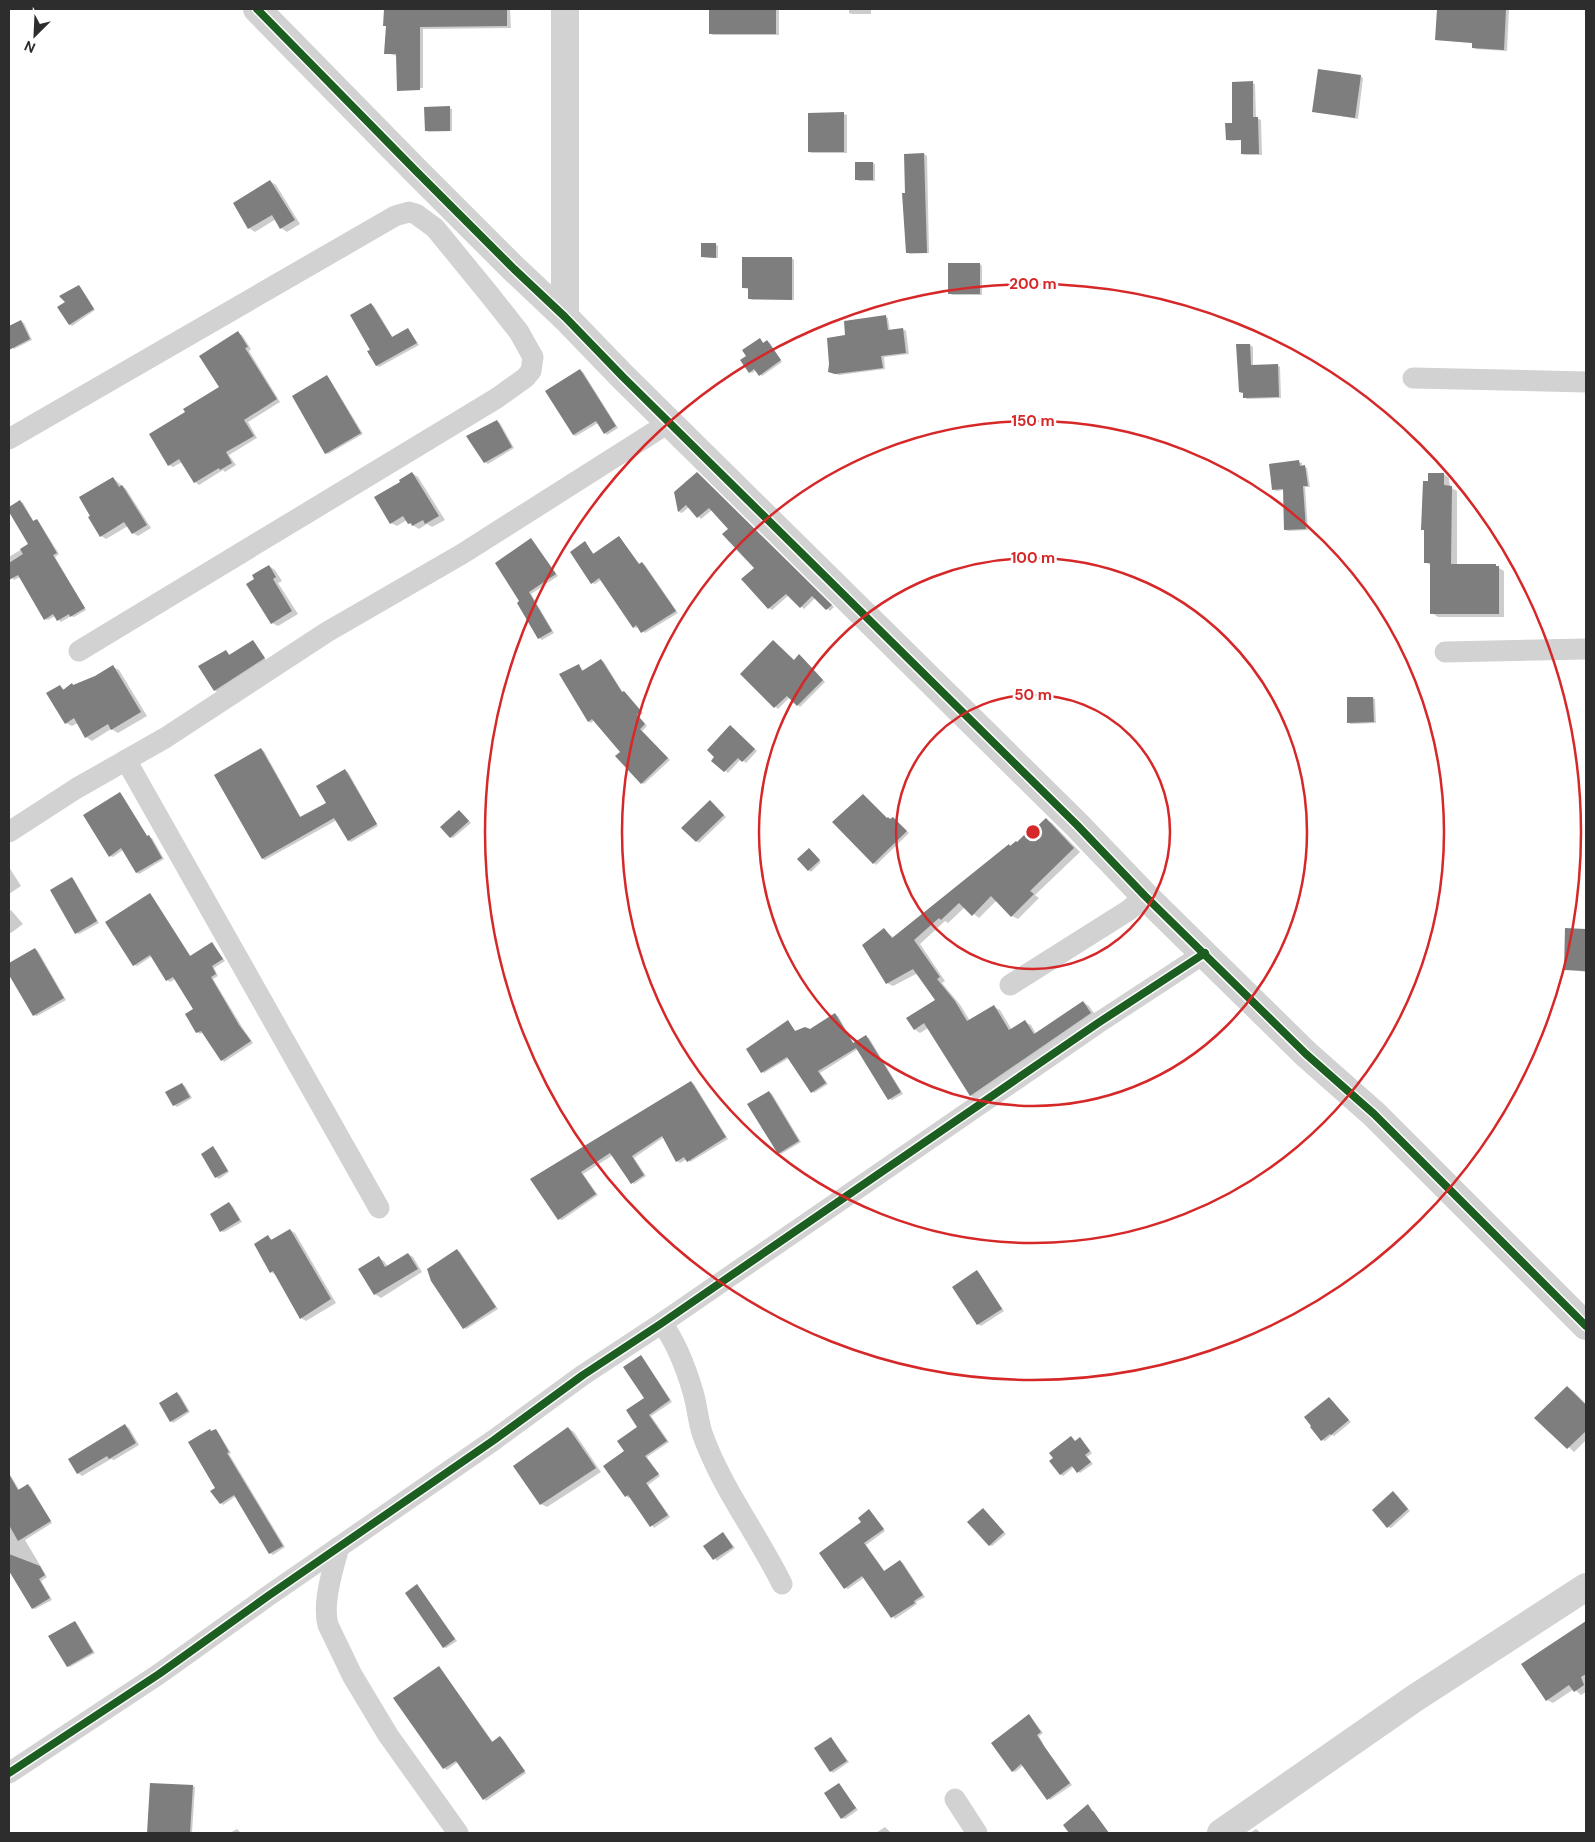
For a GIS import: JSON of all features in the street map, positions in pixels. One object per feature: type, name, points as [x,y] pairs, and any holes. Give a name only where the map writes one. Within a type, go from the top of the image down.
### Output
[{"type":"street","points":[[256,9],[514,269],[565,316],[623,377],[1077,825],[1145,896],[1306,1054],[1374,1114],[1586,1326]]},
{"type":"street","points":[[565,9],[565,316]]},
{"type":"street","points":[[9,439],[395,216],[409,212],[422,217],[435,228],[518,332],[533,357],[531,371],[525,378],[497,398],[79,651]]},
{"type":"street","points":[[489,294],[514,269]]},
{"type":"street","points":[[1413,378],[1586,382]]},
{"type":"street","points":[[9,832],[77,788],[165,738],[328,632],[462,554],[670,422]]},
{"type":"street","points":[[1445,652],[1586,649]]},
{"type":"street","points":[[126,760],[379,1208]]},
{"type":"street","points":[[1010,985],[1129,910],[1145,896]]},
{"type":"street","points":[[9,1773],[159,1674],[494,1440],[583,1375],[662,1323],[1098,1023],[1205,953]]},
{"type":"street","points":[[662,1323],[674,1340],[693,1392],[702,1433],[746,1522],[782,1584]]},
{"type":"street","points":[[339,1547],[327,1604],[326,1619],[328,1626],[352,1674],[388,1735],[458,1833]]},
{"type":"street","points":[[1221,1833],[1415,1698],[1586,1587]]},
{"type":"street","points":[[955,1799],[977,1833]]},
{"type":"building","points":[[384,9],[507,9],[507,26],[420,27],[420,90],[397,91],[396,54],[384,54],[386,26],[383,26]]},
{"type":"building","points":[[709,9],[776,9],[776,34],[709,34]]},
{"type":"building","points":[[1437,9],[1506,9],[1504,50],[1472,48],[1472,43],[1435,40]]},
{"type":"building","points":[[1318,69],[1361,75],[1355,118],[1312,112]]},
{"type":"building","points":[[1253,81],[1253,117],[1258,117],[1259,154],[1241,154],[1241,140],[1226,140],[1225,123],[1232,123],[1232,82]]},
{"type":"building","points":[[450,106],[450,131],[425,131],[424,107]]},
{"type":"building","points":[[844,112],[844,152],[808,152],[808,113]]},
{"type":"building","points":[[924,153],[927,253],[906,253],[902,193],[905,193],[904,154]]},
{"type":"building","points":[[855,162],[873,162],[873,180],[855,180]]},
{"type":"building","points":[[270,180],[295,220],[280,229],[272,215],[248,229],[233,203]]},
{"type":"building","points":[[701,243],[716,243],[716,258],[701,257]]},
{"type":"building","points":[[742,257],[792,257],[792,300],[748,299],[748,288],[742,288]]},
{"type":"building","points":[[948,263],[980,263],[980,294],[948,294]]},
{"type":"building","points":[[79,285],[94,309],[69,325],[57,307],[65,302],[59,296]]},
{"type":"building","points":[[371,303],[392,337],[408,328],[417,343],[376,366],[367,351],[370,350],[350,315]]},
{"type":"building","points":[[886,315],[888,330],[903,328],[906,353],[881,356],[883,368],[835,374],[828,372],[827,338],[845,335],[844,321]]},
{"type":"building","points":[[21,320],[30,339],[9,350],[9,326]]},
{"type":"building","points":[[238,331],[248,347],[245,348],[277,399],[244,420],[254,436],[226,452],[232,463],[220,470],[219,468],[194,483],[179,459],[168,466],[149,434],[185,412],[183,409],[219,387],[199,356]]},
{"type":"building","points":[[760,338],[763,343],[767,340],[781,360],[759,376],[754,369],[749,373],[740,360],[746,356],[742,350]]},
{"type":"building","points":[[1236,344],[1250,344],[1251,365],[1278,364],[1279,397],[1243,398],[1243,393],[1239,392]]},
{"type":"building","points":[[580,369],[616,426],[604,434],[596,421],[573,435],[545,391]]},
{"type":"building","points":[[327,375],[361,433],[325,454],[292,396]]},
{"type":"building","points":[[497,420],[512,447],[484,463],[466,436]]},
{"type":"building","points":[[1299,460],[1300,466],[1305,465],[1308,486],[1303,486],[1306,529],[1284,530],[1283,489],[1272,490],[1269,464]]},
{"type":"building","points":[[412,472],[439,516],[425,524],[423,520],[412,526],[411,523],[408,524],[403,516],[390,524],[374,497],[400,482],[399,480]]},
{"type":"building","points":[[697,472],[832,605],[826,610],[812,596],[800,608],[786,594],[768,609],[741,579],[754,568],[722,534],[728,529],[709,508],[697,518],[686,505],[678,512],[674,492]]},
{"type":"building","points":[[1428,473],[1444,473],[1444,485],[1452,486],[1451,564],[1496,564],[1496,566],[1499,566],[1499,614],[1430,614],[1430,563],[1424,563],[1424,530],[1421,530],[1423,481],[1428,481]]},
{"type":"building","points":[[113,477],[119,487],[122,485],[147,525],[132,534],[124,522],[100,537],[79,497]]},
{"type":"building","points":[[20,500],[33,521],[37,519],[57,553],[53,555],[85,608],[70,617],[69,614],[57,621],[53,614],[44,620],[18,575],[9,580],[9,563],[23,554],[20,549],[28,544],[9,512],[9,507]]},
{"type":"building","points":[[619,536],[639,564],[642,562],[676,611],[641,633],[636,625],[633,628],[599,578],[591,584],[570,552],[585,541],[593,554]]},
{"type":"building","points":[[531,538],[556,574],[529,592],[552,631],[538,639],[517,603],[519,601],[495,563]]},
{"type":"building","points":[[269,565],[276,577],[273,579],[292,611],[271,624],[246,584],[254,579],[252,575]]},
{"type":"building","points":[[253,640],[265,658],[214,691],[198,666],[226,650],[229,655]]},
{"type":"building","points":[[773,640],[794,660],[799,654],[823,680],[797,706],[787,696],[774,708],[740,674]]},
{"type":"building","points":[[601,659],[622,692],[624,691],[641,711],[637,715],[645,724],[640,729],[668,758],[641,784],[615,756],[620,752],[592,719],[588,722],[559,674],[579,664],[582,671]]},
{"type":"building","points":[[113,665],[141,712],[111,730],[108,724],[85,738],[74,718],[65,724],[46,693],[60,685],[63,690],[72,683],[73,685],[95,676]]},
{"type":"building","points":[[1347,697],[1373,697],[1374,722],[1347,723]]},
{"type":"building","points":[[730,725],[755,749],[742,762],[738,758],[724,772],[711,761],[714,757],[707,750]]},
{"type":"building","points":[[261,748],[300,817],[326,803],[316,786],[345,769],[377,824],[348,841],[334,818],[262,859],[214,775]]},
{"type":"building","points":[[120,792],[162,858],[136,873],[121,848],[109,857],[83,815]]},
{"type":"building","points":[[863,794],[887,818],[893,817],[907,831],[873,864],[832,822]]},
{"type":"building","points":[[710,800],[724,815],[696,842],[681,828]]},
{"type":"building","points":[[459,810],[469,821],[450,838],[440,827]]},
{"type":"building","points":[[1046,818],[1074,848],[1030,891],[1034,894],[1011,917],[991,896],[972,916],[959,903],[941,920],[939,918],[914,940],[940,977],[937,979],[955,1001],[967,1021],[994,1005],[1009,1030],[1025,1020],[1034,1034],[1083,1001],[1091,1013],[970,1096],[924,1023],[914,1030],[906,1018],[935,1000],[913,969],[886,984],[862,945],[884,928],[892,938],[1009,844],[1010,846],[1017,842],[1029,830],[1031,832]]},
{"type":"building","points":[[809,848],[820,860],[808,871],[797,859]]},
{"type":"building","points":[[72,877],[97,921],[75,934],[50,890]]},
{"type":"building","points":[[150,893],[190,956],[212,942],[223,959],[212,966],[216,974],[211,977],[239,1025],[251,1041],[221,1061],[201,1031],[196,1033],[185,1014],[193,1009],[173,977],[166,981],[150,955],[133,966],[105,922]]},
{"type":"building","points":[[1565,928],[1586,929],[1586,971],[1564,970]]},
{"type":"building","points":[[35,948],[64,998],[33,1016],[9,975],[9,963]]},
{"type":"building","points":[[835,1013],[853,1043],[866,1035],[901,1092],[888,1100],[856,1048],[818,1071],[826,1083],[811,1093],[787,1057],[761,1073],[746,1049],[788,1020],[795,1031],[805,1027],[810,1029]]},
{"type":"building","points":[[691,1081],[726,1137],[687,1162],[684,1157],[676,1162],[662,1136],[632,1156],[644,1175],[631,1184],[610,1153],[581,1172],[596,1194],[558,1220],[530,1179]]},
{"type":"building","points":[[182,1083],[190,1097],[173,1106],[165,1092]]},
{"type":"building","points":[[769,1091],[799,1141],[778,1154],[747,1104]]},
{"type":"building","points":[[213,1146],[228,1171],[215,1178],[201,1154]]},
{"type":"building","points":[[229,1202],[240,1220],[220,1232],[210,1214]]},
{"type":"building","points":[[290,1229],[331,1299],[300,1319],[273,1271],[270,1273],[254,1244],[268,1235],[271,1240]]},
{"type":"building","points":[[457,1249],[496,1307],[463,1329],[431,1281],[427,1269]]},
{"type":"building","points":[[408,1253],[418,1269],[374,1295],[358,1269],[379,1256],[385,1267]]},
{"type":"building","points":[[977,1270],[1002,1309],[977,1325],[952,1287]]},
{"type":"building","points":[[641,1355],[670,1400],[649,1415],[667,1441],[645,1456],[659,1474],[646,1483],[668,1515],[650,1527],[628,1495],[625,1497],[603,1466],[624,1451],[617,1441],[637,1427],[626,1410],[644,1398],[623,1367]]},
{"type":"building","points":[[1567,1386],[1586,1405],[1586,1431],[1567,1449],[1534,1418]]},
{"type":"building","points":[[177,1392],[188,1411],[170,1422],[159,1403]]},
{"type":"building","points":[[1329,1397],[1349,1420],[1321,1441],[1304,1417]]},
{"type":"building","points":[[125,1424],[136,1443],[109,1459],[107,1456],[77,1474],[68,1459]]},
{"type":"building","points":[[568,1427],[596,1468],[540,1505],[513,1466]]},
{"type":"building","points":[[210,1429],[211,1431],[216,1429],[229,1452],[227,1453],[283,1546],[269,1554],[234,1495],[220,1504],[210,1491],[215,1488],[188,1442]]},
{"type":"building","points":[[1071,1436],[1075,1441],[1080,1437],[1090,1451],[1085,1455],[1091,1462],[1077,1473],[1072,1466],[1060,1475],[1049,1461],[1053,1458],[1049,1453]]},
{"type":"building","points":[[9,1474],[18,1490],[28,1484],[51,1521],[18,1541],[9,1525]]},
{"type":"building","points":[[1393,1491],[1408,1509],[1387,1528],[1372,1510]]},
{"type":"building","points":[[983,1508],[1004,1532],[989,1546],[967,1522]]},
{"type":"building","points":[[869,1509],[884,1529],[864,1543],[884,1571],[900,1560],[923,1595],[914,1601],[915,1603],[891,1618],[862,1576],[844,1589],[819,1553],[861,1522],[858,1518]]},
{"type":"building","points":[[723,1532],[733,1547],[713,1560],[703,1546]]},
{"type":"building","points":[[9,1554],[40,1566],[45,1575],[39,1579],[50,1598],[32,1609],[9,1571]]},
{"type":"building","points":[[417,1584],[455,1639],[443,1648],[405,1593]]},
{"type":"building","points":[[75,1621],[93,1652],[67,1667],[48,1636]]},
{"type":"building","points":[[1586,1621],[1586,1674],[1581,1677],[1584,1685],[1574,1692],[1569,1685],[1546,1701],[1521,1664]]},
{"type":"building","points":[[439,1666],[492,1742],[500,1736],[525,1771],[483,1800],[456,1761],[443,1769],[393,1698]]},
{"type":"building","points":[[1029,1714],[1041,1732],[1037,1735],[1070,1783],[1047,1800],[1021,1764],[1012,1772],[991,1743]]},
{"type":"building","points":[[831,1737],[847,1761],[830,1772],[814,1748]]},
{"type":"building","points":[[150,1783],[193,1785],[190,1833],[147,1833]]},
{"type":"building","points":[[839,1783],[856,1808],[841,1819],[824,1793]]},
{"type":"building","points":[[1088,1804],[1109,1833],[1069,1833],[1063,1825]]},
{"type":"cycle path","points":[[257,9],[514,269],[565,317],[623,377],[1077,825],[1145,896],[1306,1054],[1374,1114],[1586,1326]]},
{"type":"cycle path","points":[[9,1773],[159,1674],[268,1596],[494,1440],[583,1375],[662,1323],[1098,1023],[1205,953]]}]
